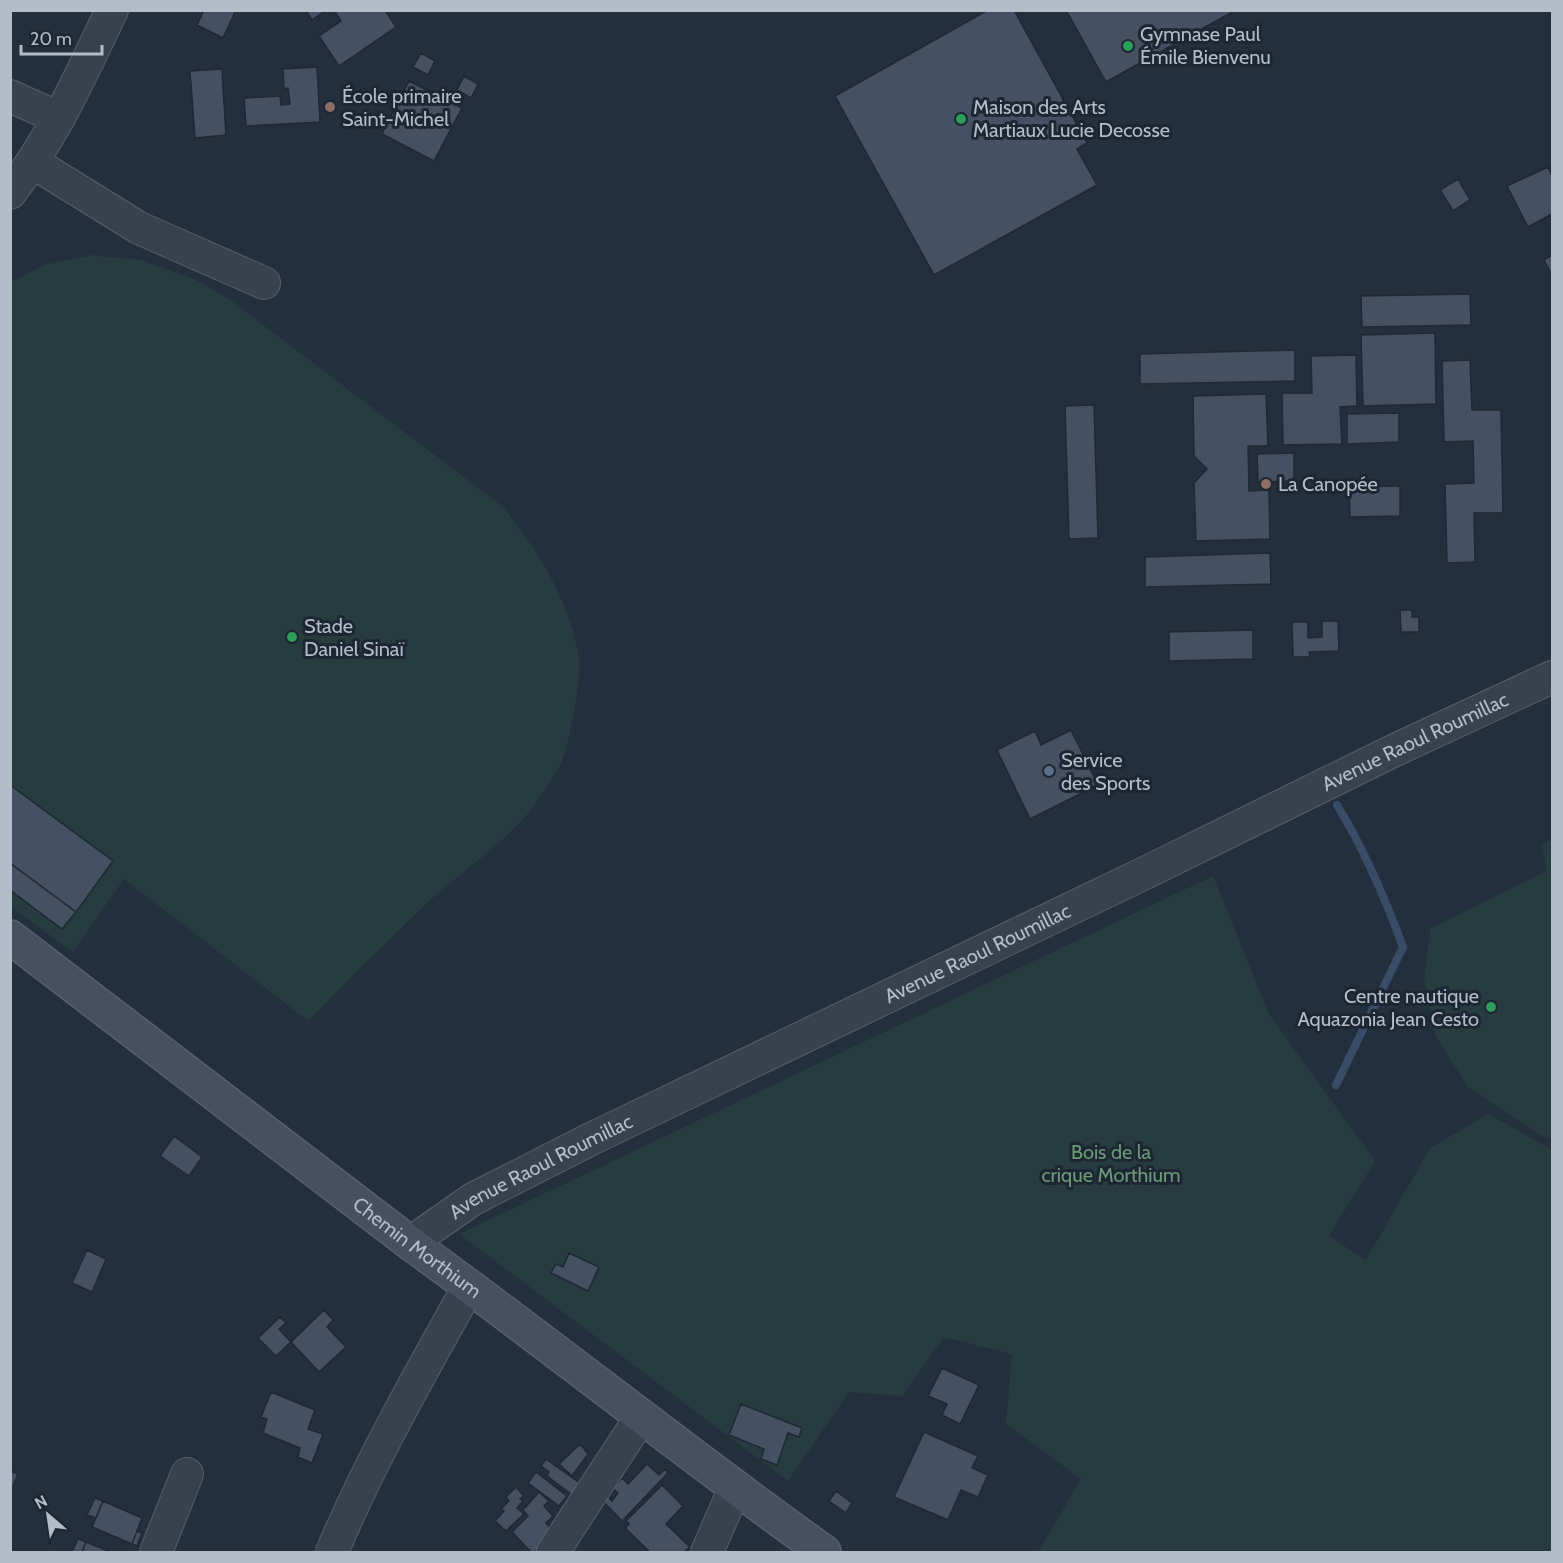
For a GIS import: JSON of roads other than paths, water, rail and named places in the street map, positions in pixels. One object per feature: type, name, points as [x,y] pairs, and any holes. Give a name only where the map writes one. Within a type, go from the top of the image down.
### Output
[{"type":"street","points":[[10,193],[34,163],[59,118],[112,10]]},
{"type":"street","points":[[10,96],[59,118]]},
{"type":"street","points":[[34,163],[139,228],[264,283]]},
{"type":"street","name":"Avenue Raoul Roumillac","points":[[410,1243],[473,1199],[591,1139],[1395,750],[1552,677]]},
{"type":"street","name":"Chemin Morthium","points":[[10,937],[410,1243],[735,1488],[824,1552]]},
{"type":"street","points":[[332,1552],[348,1514],[469,1286]]},
{"type":"street","points":[[553,1552],[641,1417]]},
{"type":"street","points":[[156,1552],[187,1474]]},
{"type":"street","points":[[707,1552],[735,1488]]},
{"type":"waterway","points":[[1336,1085],[1403,947],[1373,874],[1337,805]]},
{"type":"place","name":"Gymnase Paul Émile Bienvenu","points":[[1128,46]]},
{"type":"place","name":"École primaire Saint-Michel","points":[[330,107]]},
{"type":"place","name":"Maison des Arts Martiaux Lucie Decosse","points":[[961,119]]},
{"type":"place","name":"La Canopée","points":[[1266,484]]},
{"type":"place","name":"Stade Daniel Sinaï","points":[[292,637]]},
{"type":"place","name":"Service des Sports","points":[[1049,771]]},
{"type":"place","name":"Centre nautique Aquazonia Jean Cesto","points":[[1491,1007]]},
{"type":"park label","name":"Bois de la crique Morthium","points":[[1111,1164]]}]
